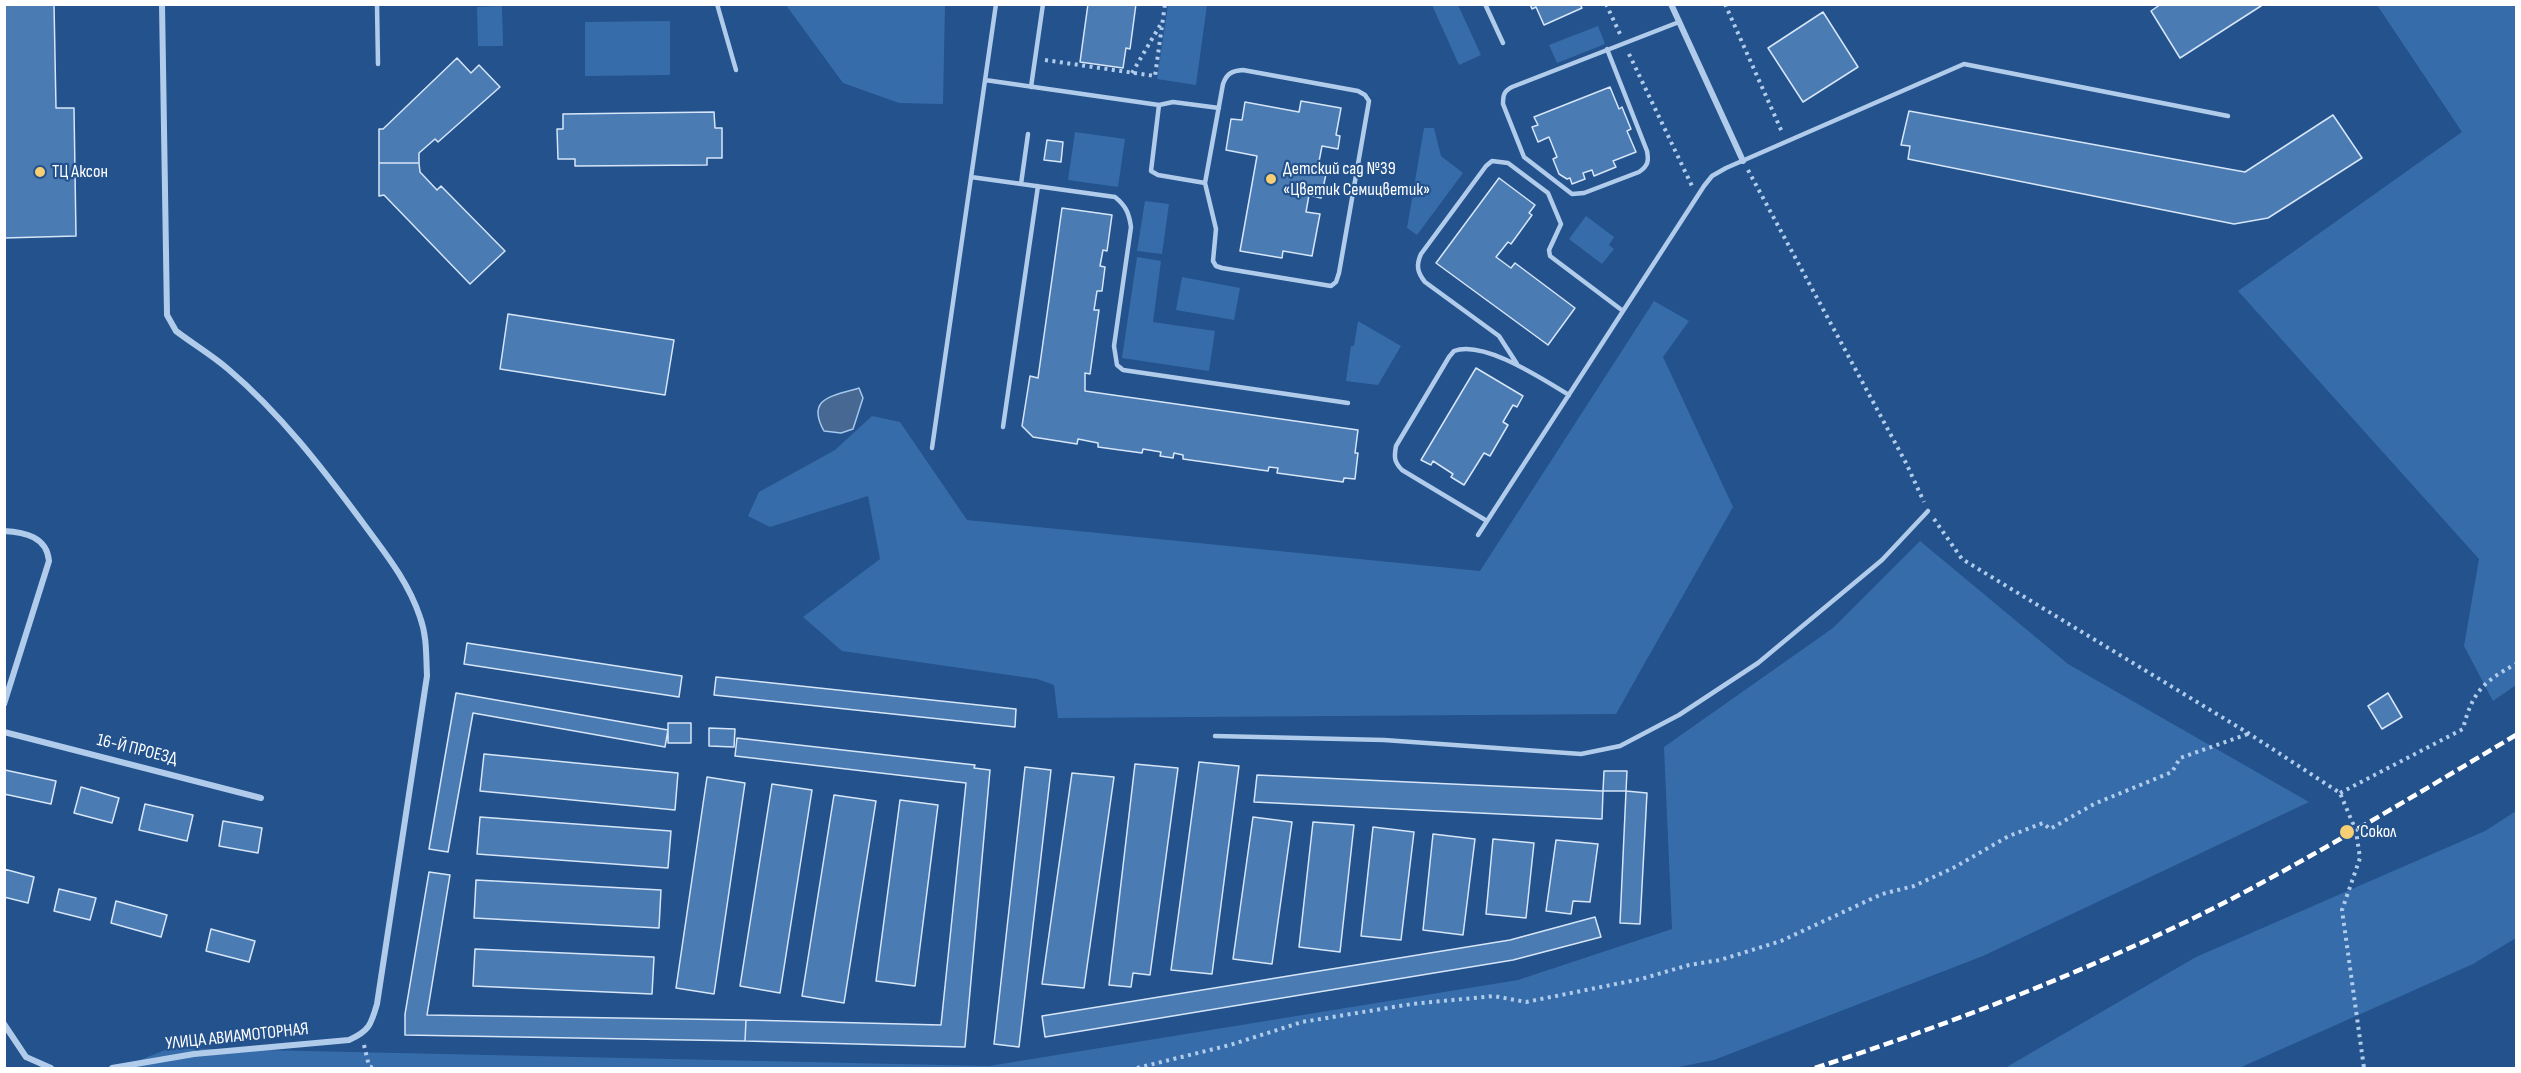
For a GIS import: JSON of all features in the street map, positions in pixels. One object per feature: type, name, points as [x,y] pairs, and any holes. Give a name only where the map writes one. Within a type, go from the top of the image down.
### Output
[{"type":"street","points":[[162,4],[167,315],[170,324],[246,385],[308,453],[396,567],[413,597],[426,641],[427,676],[377,1004],[371,1023],[364,1033]]},
{"type":"street","points":[[1671,4],[1743,161]]},
{"type":"street","points":[[4,531],[19,532],[39,539],[48,550],[49,561],[4,704]]},
{"type":"street","name":"16-Й ПРОЕЗД","points":[[4,732],[261,798]]},
{"type":"street","points":[[4,1024],[26,1057],[51,1068]]},
{"type":"street","name":"УЛИЦА АВИАМОТОРНАЯ","points":[[112,1068],[194,1054],[349,1040],[364,1033]]},
{"type":"lane","points":[[377,4],[378,64]]},
{"type":"lane","points":[[717,4],[736,70]]},
{"type":"lane","points":[[932,448],[996,4]]},
{"type":"lane","points":[[1031,87],[1043,4]]},
{"type":"lane","points":[[1485,4],[1503,44]]},
{"type":"lane","points":[[1608,50],[1647,151],[1648,160],[1646,167],[1639,172],[1584,193],[1572,194],[1524,157],[1503,104],[1506,90],[1679,22]]},
{"type":"lane","points":[[1478,535],[1712,176],[1964,64],[2228,116]]},
{"type":"lane","points":[[1234,71],[1358,91],[1365,95],[1369,102],[1368,111],[1336,282],[1323,286],[1216,266],[1214,261],[1216,229],[1205,183],[1219,108],[1227,75],[1234,71]]},
{"type":"lane","points":[[985,80],[1159,105],[1173,102],[1219,108]]},
{"type":"lane","points":[[1159,105],[1151,171],[1158,175],[1205,183]]},
{"type":"lane","points":[[1021,184],[1028,134]]},
{"type":"lane","points":[[1517,364],[1499,336],[1425,282],[1419,274],[1417,263],[1421,254],[1492,161],[1508,163],[1548,193],[1561,224],[1549,250],[1550,256],[1623,311]]},
{"type":"lane","points":[[971,177],[1115,197],[1124,205],[1129,214],[1131,227],[1114,346],[1117,365],[1123,370],[1348,403]]},
{"type":"lane","points":[[1003,427],[1038,186]]},
{"type":"lane","points":[[1487,521],[1402,470],[1396,464],[1396,446],[1454,351],[1470,348],[1517,364],[1569,395]]},
{"type":"lane","points":[[1215,736],[1384,740],[1581,754],[1620,746],[1679,715],[1758,663],[1882,560],[1928,511]]},
{"type":"path","points":[[1035,58],[1155,76],[1165,4]]},
{"type":"path","points":[[1606,4],[1697,197]]},
{"type":"path","points":[[1725,4],[1787,142]]},
{"type":"path","points":[[1132,72],[1163,19]]},
{"type":"path","points":[[1743,161],[1906,463],[1928,511],[1962,559],[2248,733],[2340,793],[2355,831],[2360,858],[2342,910],[2364,1068]]},
{"type":"path","points":[[2340,793],[2463,729],[2466,718],[2484,683],[2517,663]]},
{"type":"path","points":[[1137,1068],[1230,1045],[1302,1023],[1412,1004],[1494,996],[1526,1002],[1641,980],[1781,941],[1882,894],[1914,886],[1953,868],[2009,836],[2043,823],[2050,829],[2094,804],[2172,772],[2180,758],[2248,733]]},
{"type":"path","points":[[364,1033],[365,1053],[369,1065],[373,1068]]},
{"type":"shaded area","points":[[786,5],[945,5],[943,104],[899,103],[843,83]]},
{"type":"shaded area","points":[[1168,5],[1207,5],[1196,85],[1157,79]]},
{"type":"shaded area","points":[[1432,5],[1458,5],[1481,55],[1459,65]]},
{"type":"shaded area","points":[[2377,5],[2516,5],[2516,685],[2493,701],[2464,646],[2479,559],[2238,291],[2462,132]]},
{"type":"shaded area","points":[[502,6],[503,46],[478,46],[477,7]]},
{"type":"shaded area","points":[[670,21],[670,75],[585,76],[585,22]]},
{"type":"shaded area","points":[[1598,26],[1605,44],[1557,63],[1549,45]]},
{"type":"shaded area","points":[[1424,128],[1434,128],[1441,156],[1463,173],[1417,235],[1407,228]]},
{"type":"shaded area","points":[[1075,132],[1125,139],[1118,187],[1068,180]]},
{"type":"shaded area","points":[[1145,201],[1169,204],[1162,254],[1137,251]]},
{"type":"shaded area","points":[[1586,216],[1614,237],[1609,245],[1614,249],[1602,264],[1569,239]]},
{"type":"shaded area","points":[[1137,257],[1161,261],[1153,322],[1215,331],[1209,371],[1122,358]]},
{"type":"shaded area","points":[[1182,277],[1240,288],[1234,320],[1176,310]]},
{"type":"shaded area","points":[[1654,301],[1689,321],[1663,357],[1733,507],[1616,714],[1058,718],[1054,685],[1037,679],[842,651],[803,617],[880,559],[868,496],[770,527],[748,516],[759,492],[835,450],[872,416],[900,422],[967,520],[1480,571]]},
{"type":"shaded area","points":[[1358,321],[1401,346],[1378,385],[1346,381],[1351,346],[1354,346]]},
{"type":"shaded area","points":[[859,388],[863,398],[853,429],[841,433],[824,431],[819,420],[820,405],[832,396]]},
{"type":"shaded area","points":[[1920,541],[2068,664],[2309,802],[1983,956],[1714,1060],[1673,1068],[120,1068],[170,1048],[989,1066],[1518,980],[1672,929],[1664,747],[1833,628]]},
{"type":"shaded area","points":[[2516,811],[2516,938],[2473,964],[2239,1068],[2005,1068],[2196,957],[2485,831]]},
{"type":"building","name":"ТЦ Аксон","points":[[4,4],[54,4],[56,108],[74,108],[76,236],[4,238]]},
{"type":"building","points":[[1088,4],[1136,4],[1130,49],[1126,48],[1123,68],[1080,62]]},
{"type":"building","points":[[1530,4],[1580,4],[1582,8],[1544,25],[1536,7],[1532,9]]},
{"type":"building","points":[[2161,4],[2264,4],[2180,58],[2151,11]]},
{"type":"building","points":[[1823,12],[1858,67],[1803,102],[1768,48]]},
{"type":"building","points":[[457,58],[471,73],[479,65],[500,87],[438,142],[435,139],[419,153],[419,163],[379,163],[379,129],[383,129]]},
{"type":"building","points":[[1610,87],[1631,129],[1627,131],[1636,152],[1613,161],[1616,167],[1594,176],[1592,170],[1583,173],[1585,179],[1572,184],[1570,178],[1567,179],[1559,174],[1553,159],[1557,157],[1549,137],[1538,142],[1532,127],[1538,125],[1534,117]]},
{"type":"building","points":[[1301,101],[1341,108],[1336,135],[1340,136],[1338,149],[1322,146],[1317,172],[1326,174],[1321,198],[1309,195],[1306,212],[1320,214],[1312,256],[1283,251],[1282,258],[1240,251],[1257,156],[1226,150],[1231,119],[1242,120],[1245,102],[1299,112]]},
{"type":"building","points":[[1909,111],[2245,172],[2333,115],[2362,158],[2268,218],[2234,224],[1908,159],[1910,146],[1901,145]]},
{"type":"building","points":[[714,112],[715,128],[722,128],[722,158],[707,158],[707,165],[575,166],[575,159],[558,159],[557,129],[563,129],[563,114]]},
{"type":"building","points":[[1047,140],[1063,142],[1061,162],[1044,160]]},
{"type":"building","points":[[379,163],[419,163],[420,172],[437,190],[441,186],[505,251],[470,284],[384,195],[379,196]]},
{"type":"building","points":[[1499,178],[1535,205],[1529,213],[1532,215],[1511,244],[1508,242],[1496,257],[1511,268],[1515,263],[1575,308],[1548,345],[1436,263]]},
{"type":"building","points":[[1062,208],[1112,215],[1107,251],[1103,250],[1100,266],[1105,267],[1102,291],[1097,291],[1094,310],[1099,310],[1090,374],[1085,373],[1085,391],[1358,430],[1355,479],[1344,478],[1343,482],[1277,473],[1278,468],[1269,467],[1268,471],[1183,459],[1183,455],[1174,453],[1173,458],[1160,456],[1161,452],[1143,449],[1142,453],[1098,447],[1098,443],[1078,439],[1077,444],[1033,437],[1022,426],[1030,376],[1038,378]]},
{"type":"building","points":[[508,314],[674,340],[665,395],[500,369]]},
{"type":"building","points":[[1476,368],[1523,396],[1517,407],[1513,405],[1503,422],[1508,425],[1490,456],[1484,453],[1464,485],[1451,477],[1453,474],[1433,461],[1431,465],[1421,460]]},
{"type":"building","points":[[467,643],[682,676],[679,697],[464,664]]},
{"type":"building","points":[[716,677],[1016,709],[1015,727],[714,695]]},
{"type":"building","points":[[456,693],[668,730],[665,747],[473,713],[448,852],[429,849]]},
{"type":"building","points":[[2388,693],[2402,717],[2382,729],[2368,706]]},
{"type":"building","points":[[668,723],[691,723],[691,743],[668,743]]},
{"type":"building","points":[[709,728],[735,729],[734,747],[709,746]]},
{"type":"building","points":[[737,738],[975,765],[974,768],[990,770],[965,1047],[745,1041],[746,1020],[941,1025],[966,783],[735,756]]},
{"type":"building","points":[[484,754],[678,773],[675,810],[480,791]]},
{"type":"building","points":[[1199,762],[1239,766],[1212,974],[1171,970]]},
{"type":"building","points":[[1135,764],[1178,768],[1150,975],[1133,973],[1131,987],[1109,985]]},
{"type":"building","points":[[1025,767],[1051,770],[1019,1047],[994,1044]]},
{"type":"building","points":[[5,770],[56,781],[51,804],[4,794]]},
{"type":"building","points":[[1604,771],[1627,771],[1626,791],[1603,791]]},
{"type":"building","points":[[1072,773],[1114,777],[1084,988],[1042,984]]},
{"type":"building","points":[[1257,775],[1603,791],[1602,819],[1254,802]]},
{"type":"building","points":[[707,777],[745,783],[714,994],[676,988]]},
{"type":"building","points":[[772,784],[812,790],[780,993],[740,986]]},
{"type":"building","points":[[81,787],[119,798],[112,823],[74,813]]},
{"type":"building","points":[[1626,791],[1647,793],[1640,924],[1620,923]]},
{"type":"building","points":[[834,795],[876,801],[844,1003],[802,996]]},
{"type":"building","points":[[900,800],[938,805],[915,986],[876,981]]},
{"type":"building","points":[[145,804],[193,815],[187,841],[139,830]]},
{"type":"building","points":[[480,817],[671,831],[668,868],[477,854]]},
{"type":"building","points":[[1253,817],[1292,822],[1272,964],[1233,959]]},
{"type":"building","points":[[223,821],[262,828],[258,853],[219,846]]},
{"type":"building","points":[[1313,822],[1354,825],[1340,952],[1299,947]]},
{"type":"building","points":[[1373,827],[1414,832],[1401,940],[1361,936]]},
{"type":"building","points":[[1433,834],[1475,839],[1463,935],[1423,930]]},
{"type":"building","points":[[1493,839],[1534,843],[1526,918],[1486,914]]},
{"type":"building","points":[[1556,840],[1598,844],[1590,902],[1573,901],[1571,914],[1546,911]]},
{"type":"building","points":[[4,869],[34,877],[28,903],[4,897]]},
{"type":"building","points":[[429,872],[450,875],[427,1015],[746,1020],[745,1041],[405,1035],[405,1014]]},
{"type":"building","points":[[476,880],[661,890],[659,928],[474,918]]},
{"type":"building","points":[[59,889],[96,898],[90,920],[54,911]]},
{"type":"building","points":[[116,901],[167,915],[161,937],[111,923]]},
{"type":"building","points":[[1595,917],[1601,937],[1513,960],[1045,1037],[1042,1016],[1510,940]]},
{"type":"building","points":[[211,929],[255,941],[249,962],[206,951]]},
{"type":"building","points":[[475,949],[654,957],[652,994],[473,986]]},
{"type":"railway","points":[[1815,1068],[2017,996],[2166,931],[2291,867],[2516,735]]},
{"type":"place","name":"ТЦ Аксон","points":[[40,172]]},
{"type":"place","name":"Детский сад №39 «Цветик Семицветик»","points":[[1271,179]]},
{"type":"place","name":"Сокол","points":[[2347,832]]}]
